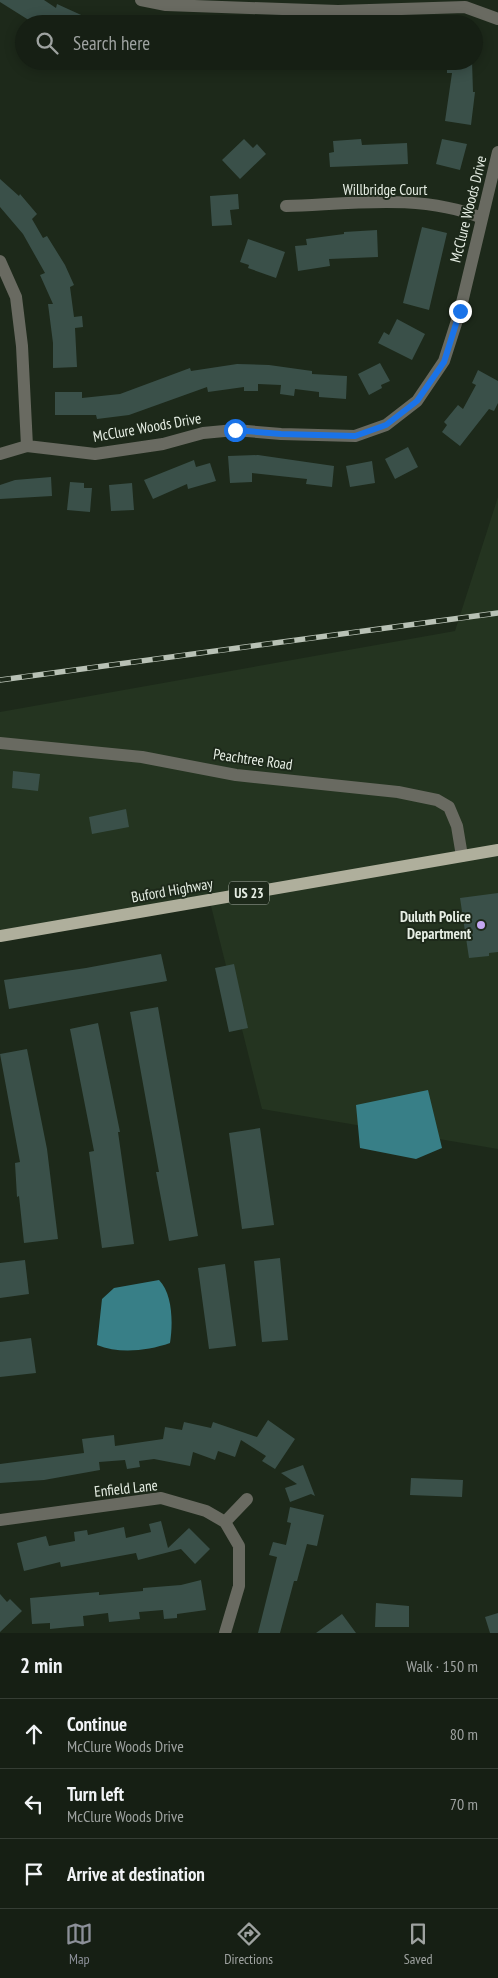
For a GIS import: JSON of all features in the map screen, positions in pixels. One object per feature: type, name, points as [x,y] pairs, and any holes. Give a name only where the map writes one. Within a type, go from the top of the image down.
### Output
[{"type":"main road","name":"Buford Highway","points":[[0,936],[498,850]]},
{"type":"street","points":[[142,0],[166,5],[338,11],[379,5],[465,7],[498,19]]},
{"type":"street","name":"McClure Woods Drive","points":[[0,454],[27,446],[95,454],[163,444],[203,433],[235,430],[281,434],[355,436],[386,425],[417,401],[444,362],[460,311],[498,152]]},
{"type":"street","name":"Willbridge Court","points":[[286,206],[415,203],[462,210],[482,218]]},
{"type":"street","points":[[0,261],[16,297],[22,346],[27,446]]},
{"type":"street","name":"Peachtree Road","points":[[0,743],[142,757],[236,775],[398,792],[437,800],[449,807],[457,826],[462,856]]},
{"type":"street","name":"Enfield Lane","points":[[0,1520],[161,1498],[206,1511],[225,1522]]},
{"type":"street","points":[[225,1633],[234,1606],[240,1566],[239,1546],[225,1522],[246,1499]]},
{"type":"shaded area","points":[[498,497],[498,1149],[262,1109],[209,898],[0,938],[0,712],[455,631]]},
{"type":"water","points":[[428,1090],[442,1148],[416,1159],[360,1148],[356,1105]]},
{"type":"water","points":[[159,1280],[167,1293],[171,1310],[172,1327],[170,1343],[152,1348],[133,1350],[114,1350],[97,1345],[102,1299],[114,1288]]},
{"type":"building","points":[[0,0],[44,0],[56,8],[57,4],[81,15],[21,15],[0,2]]},
{"type":"building","points":[[447,70],[472,70],[473,92],[475,92],[471,125],[445,121],[452,73],[447,73]]},
{"type":"building","points":[[244,139],[253,148],[257,144],[266,154],[240,179],[222,160]]},
{"type":"building","points":[[361,139],[362,145],[407,143],[408,164],[330,167],[329,153],[334,152],[333,141]]},
{"type":"building","points":[[442,139],[467,144],[460,170],[436,164]]},
{"type":"building","points":[[0,179],[19,196],[20,194],[37,214],[32,219],[43,238],[47,236],[65,265],[74,285],[70,287],[74,317],[82,316],[83,327],[75,328],[77,367],[53,368],[53,343],[48,304],[53,304],[40,275],[45,273],[23,234],[0,207]]},
{"type":"building","points":[[238,194],[239,209],[230,210],[232,225],[212,226],[210,196]]},
{"type":"building","points":[[422,227],[447,233],[429,310],[403,303]]},
{"type":"building","points":[[377,230],[378,257],[329,259],[330,266],[298,271],[295,246],[307,245],[306,239],[344,234],[344,232]]},
{"type":"building","points":[[248,239],[285,252],[276,278],[248,268],[249,265],[240,262]]},
{"type":"building","points":[[397,319],[425,334],[412,360],[378,343],[384,332],[389,335]]},
{"type":"building","points":[[380,363],[390,381],[381,385],[382,388],[369,395],[358,374]]},
{"type":"building","points":[[237,364],[269,365],[312,371],[312,374],[347,376],[346,399],[319,397],[319,392],[295,389],[294,396],[280,394],[281,385],[258,384],[258,391],[244,391],[244,387],[208,392],[207,387],[129,415],[97,419],[96,415],[55,415],[55,392],[82,392],[82,398],[120,394],[190,368],[191,371]]},
{"type":"building","points":[[478,370],[498,381],[498,403],[494,411],[489,409],[460,446],[442,432],[447,425],[444,422],[458,405],[463,409],[476,385],[472,383]]},
{"type":"building","points":[[408,447],[418,467],[395,479],[385,459]]},
{"type":"building","points":[[258,455],[334,466],[332,487],[306,484],[307,479],[252,473],[252,482],[230,483],[228,456]]},
{"type":"building","points":[[194,460],[196,467],[210,463],[216,481],[188,489],[187,484],[153,499],[144,480]]},
{"type":"building","points":[[372,461],[375,483],[350,487],[346,466]]},
{"type":"building","points":[[51,477],[52,496],[0,499],[0,485],[15,480]]},
{"type":"building","points":[[70,482],[84,483],[84,488],[92,488],[90,512],[67,510]]},
{"type":"building","points":[[132,483],[134,510],[111,511],[109,485]]},
{"type":"building","points":[[13,771],[40,774],[38,791],[12,788]]},
{"type":"building","points":[[126,809],[129,827],[92,834],[89,817]]},
{"type":"building","name":"Duluth Police Department","points":[[498,893],[498,952],[489,953],[489,956],[469,958],[460,898]]},
{"type":"building","points":[[161,954],[167,981],[9,1009],[4,980],[86,968]]},
{"type":"building","points":[[234,964],[248,1028],[229,1032],[215,968]]},
{"type":"building","points":[[158,1007],[198,1236],[169,1241],[156,1172],[159,1172],[130,1012]]},
{"type":"building","points":[[98,1023],[120,1132],[118,1132],[134,1244],[102,1248],[89,1152],[94,1151],[70,1029]]},
{"type":"building","points":[[27,1049],[47,1149],[58,1239],[24,1243],[19,1196],[17,1197],[15,1163],[20,1162],[0,1054]]},
{"type":"building","points":[[260,1128],[274,1225],[242,1229],[229,1133]]},
{"type":"building","points":[[280,1258],[288,1340],[262,1342],[254,1261]]},
{"type":"building","points":[[25,1260],[29,1294],[0,1298],[0,1263]]},
{"type":"building","points":[[225,1264],[236,1346],[209,1349],[198,1268]]},
{"type":"building","points":[[31,1338],[36,1373],[0,1377],[0,1342]]},
{"type":"building","points":[[268,1420],[295,1439],[275,1469],[262,1461],[266,1456],[241,1440],[235,1457],[218,1451],[215,1460],[193,1452],[190,1466],[154,1459],[139,1461],[140,1467],[127,1469],[125,1460],[99,1462],[100,1470],[44,1480],[0,1483],[0,1464],[84,1453],[82,1439],[114,1435],[115,1446],[163,1439],[165,1427],[182,1430],[184,1422],[211,1428],[213,1422],[257,1437]]},
{"type":"building","points":[[303,1465],[315,1496],[311,1494],[290,1502],[285,1488],[297,1484],[281,1473]]},
{"type":"building","points":[[411,1478],[463,1480],[462,1497],[410,1495]]},
{"type":"building","points":[[290,1507],[324,1515],[317,1546],[307,1544],[297,1581],[294,1581],[280,1633],[258,1633],[277,1557],[269,1555],[273,1542],[286,1545],[291,1523],[287,1522]]},
{"type":"building","points":[[161,1521],[168,1548],[189,1528],[210,1549],[195,1564],[181,1549],[138,1560],[136,1553],[61,1567],[60,1562],[24,1571],[17,1543],[46,1536],[49,1546],[75,1541],[74,1532],[87,1530],[88,1535],[124,1527],[126,1538],[151,1532],[149,1524]]},
{"type":"building","points":[[201,1580],[206,1610],[177,1614],[177,1618],[164,1619],[163,1610],[139,1612],[140,1619],[109,1622],[108,1613],[83,1616],[84,1626],[50,1629],[50,1623],[32,1624],[30,1598],[99,1592],[99,1595],[143,1591],[143,1588],[181,1585]]},
{"type":"building","points":[[0,1594],[7,1602],[10,1599],[22,1611],[0,1632]]},
{"type":"building","points":[[376,1603],[409,1606],[409,1627],[375,1627]]},
{"type":"building","points":[[498,1613],[498,1633],[490,1633],[485,1617]]},
{"type":"building","points":[[342,1614],[356,1633],[316,1633]]},
{"type":"railway","points":[[0,680],[498,613]]},
{"type":"place","name":"Duluth Police Department","points":[[481,925]]},
{"type":"route","points":[[235,430],[281,434],[355,436],[386,425],[417,401],[444,362],[460,311]]}]
